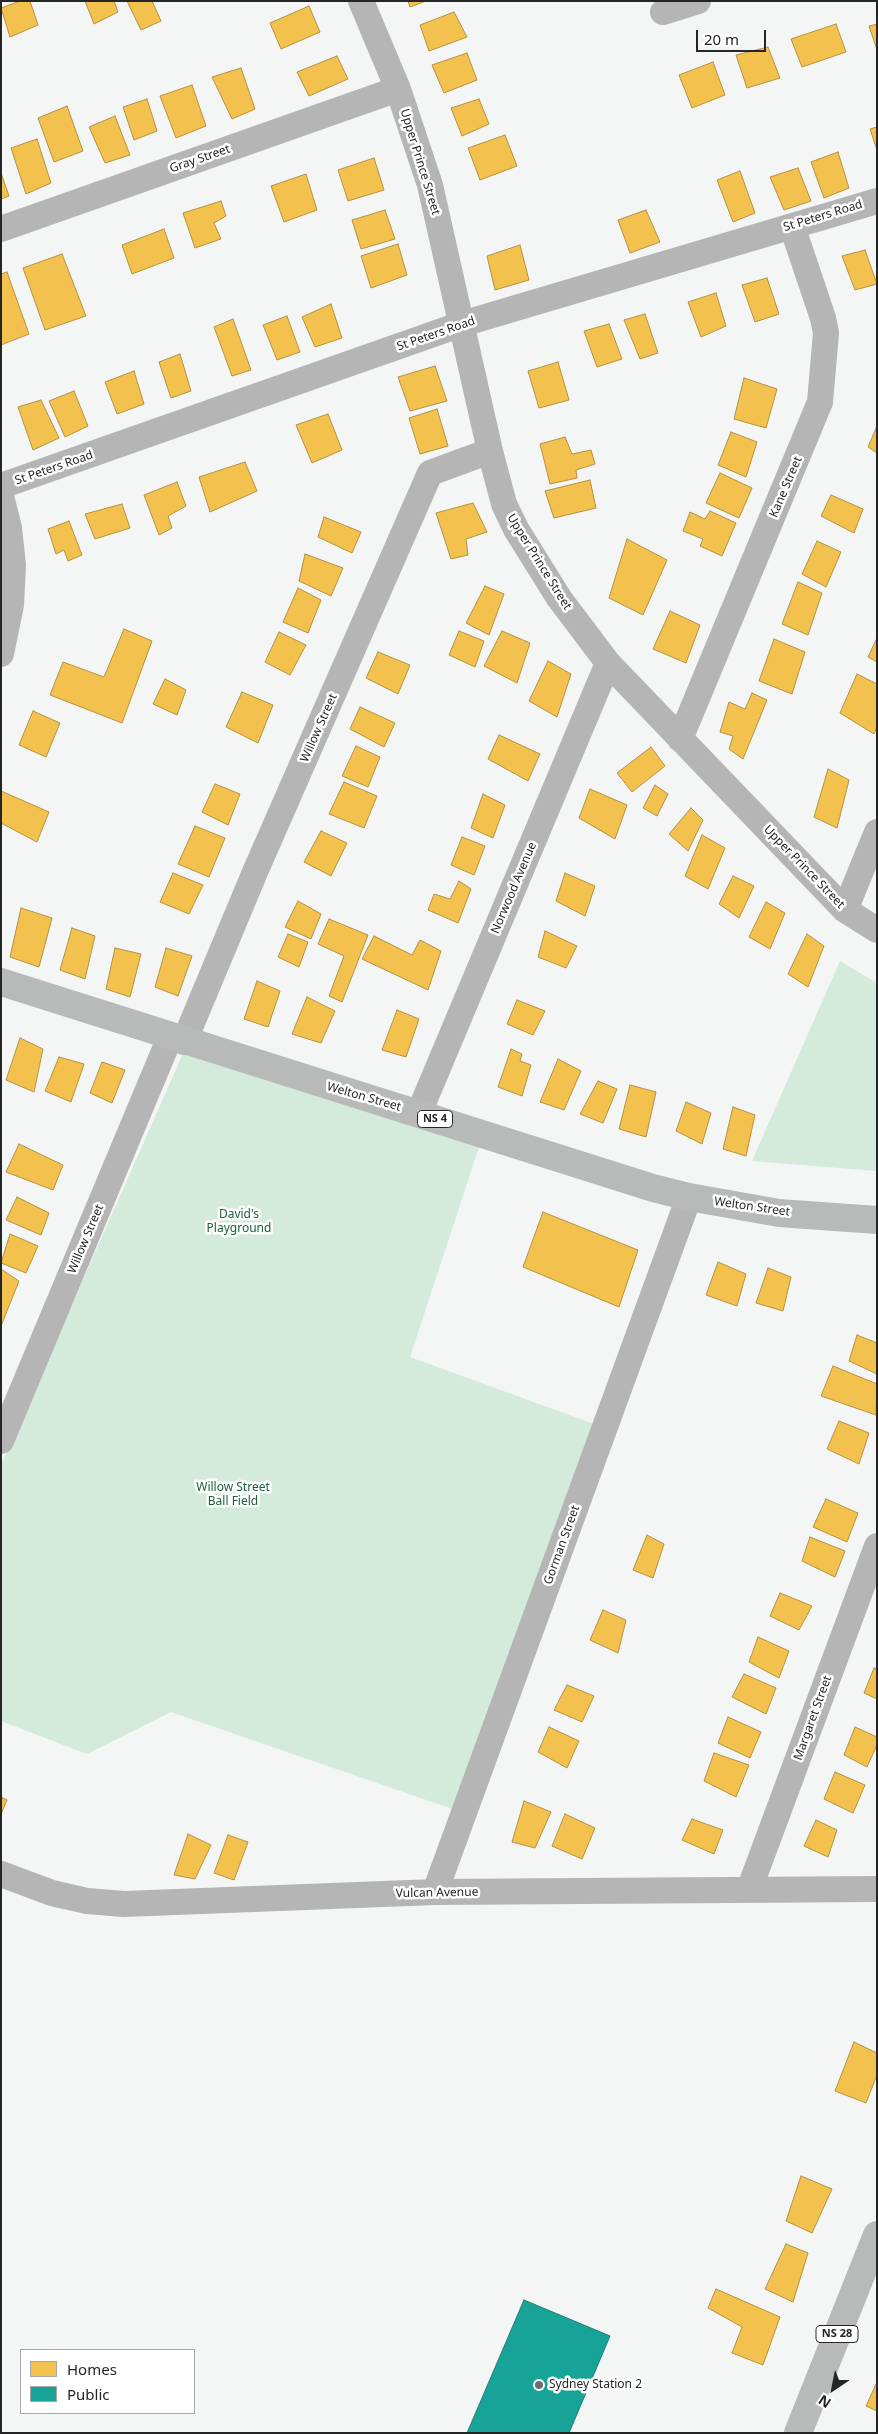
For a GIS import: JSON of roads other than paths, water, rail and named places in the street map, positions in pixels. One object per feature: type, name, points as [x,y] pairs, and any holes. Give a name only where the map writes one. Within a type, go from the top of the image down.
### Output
[{"type":"main road","name":"Welton Street","points":[[1,982],[177,1039],[419,1113],[576,1165],[689,1197],[779,1212],[877,1220]]},
{"type":"main road","name":"NS 28","points":[[798,2433],[877,2235]]},
{"type":"street","name":"Upper Prince Street","points":[[361,1],[398,89],[430,185],[490,450],[504,504],[516,529],[559,598],[608,663],[845,910],[877,930]]},
{"type":"street","points":[[663,12],[698,1]]},
{"type":"street","name":"Gray Street","points":[[1,228],[398,89]]},
{"type":"street","name":"St Peters Road","points":[[1,486],[462,324],[877,200]]},
{"type":"street","name":"Kane Street","points":[[680,739],[820,402],[826,333],[823,318],[792,226]]},
{"type":"street","name":"Willow Street","points":[[1,1441],[177,1039],[255,872],[430,474],[490,450]]},
{"type":"street","points":[[1,496],[9,528],[13,565],[11,605],[1,654]]},
{"type":"street","name":"Norwood Avenue","points":[[419,1113],[608,663]]},
{"type":"street","points":[[845,910],[877,832]]},
{"type":"street","name":"Gorman Street","points":[[435,1892],[689,1197]]},
{"type":"street","name":"Margaret Street","points":[[748,1890],[877,1546]]},
{"type":"street","name":"Vulcan Avenue","points":[[1,1874],[52,1893],[88,1901],[124,1904],[435,1892],[877,1889]]},
{"type":"place","name":"Sydney Station 2","points":[[539,2385]]},
{"type":"park label","name":"David's Playground","points":[[239,1222]]},
{"type":"park label","name":"Willow Street Ball Field","points":[[233,1495]]}]
